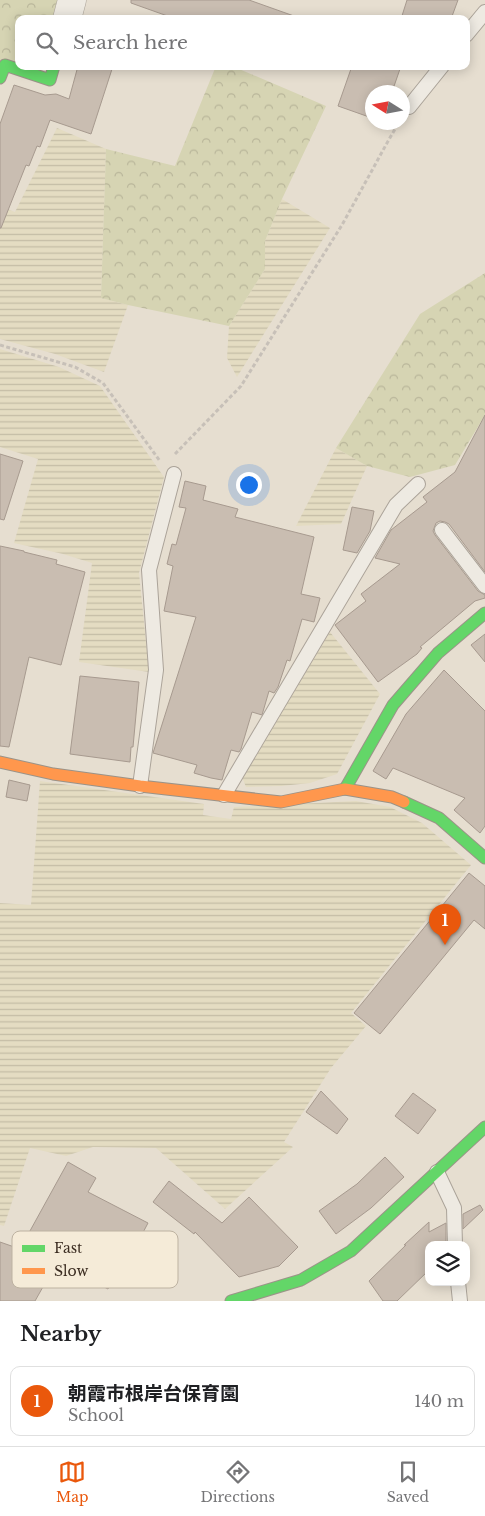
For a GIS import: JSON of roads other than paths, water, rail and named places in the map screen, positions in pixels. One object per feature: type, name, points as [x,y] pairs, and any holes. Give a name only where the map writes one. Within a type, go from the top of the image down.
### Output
[{"type":"street","points":[[68,15],[72,0]]},
{"type":"street","points":[[0,78],[5,65],[15,68]]},
{"type":"street","points":[[20,70],[50,80],[53,70]]},
{"type":"street","points":[[345,789],[393,706],[438,653],[485,613]]},
{"type":"street","points":[[0,762],[53,774],[281,802],[345,789],[392,797],[439,818],[485,858]]},
{"type":"street","points":[[231,1301],[300,1280],[351,1251],[485,1127]]},
{"type":"lane","points":[[470,31],[485,12]]},
{"type":"lane","points":[[410,106],[439,70]]},
{"type":"lane","points":[[140,786],[156,670],[149,570],[169,470]]},
{"type":"lane","points":[[224,796],[396,505],[418,484]]},
{"type":"lane","points":[[442,530],[485,586]]},
{"type":"lane","points":[[437,1172],[454,1208],[455,1241]]},
{"type":"lane","points":[[458,1286],[460,1301]]},
{"type":"place","name":"朝霞市根岸台保育園","points":[[445,945]]}]
